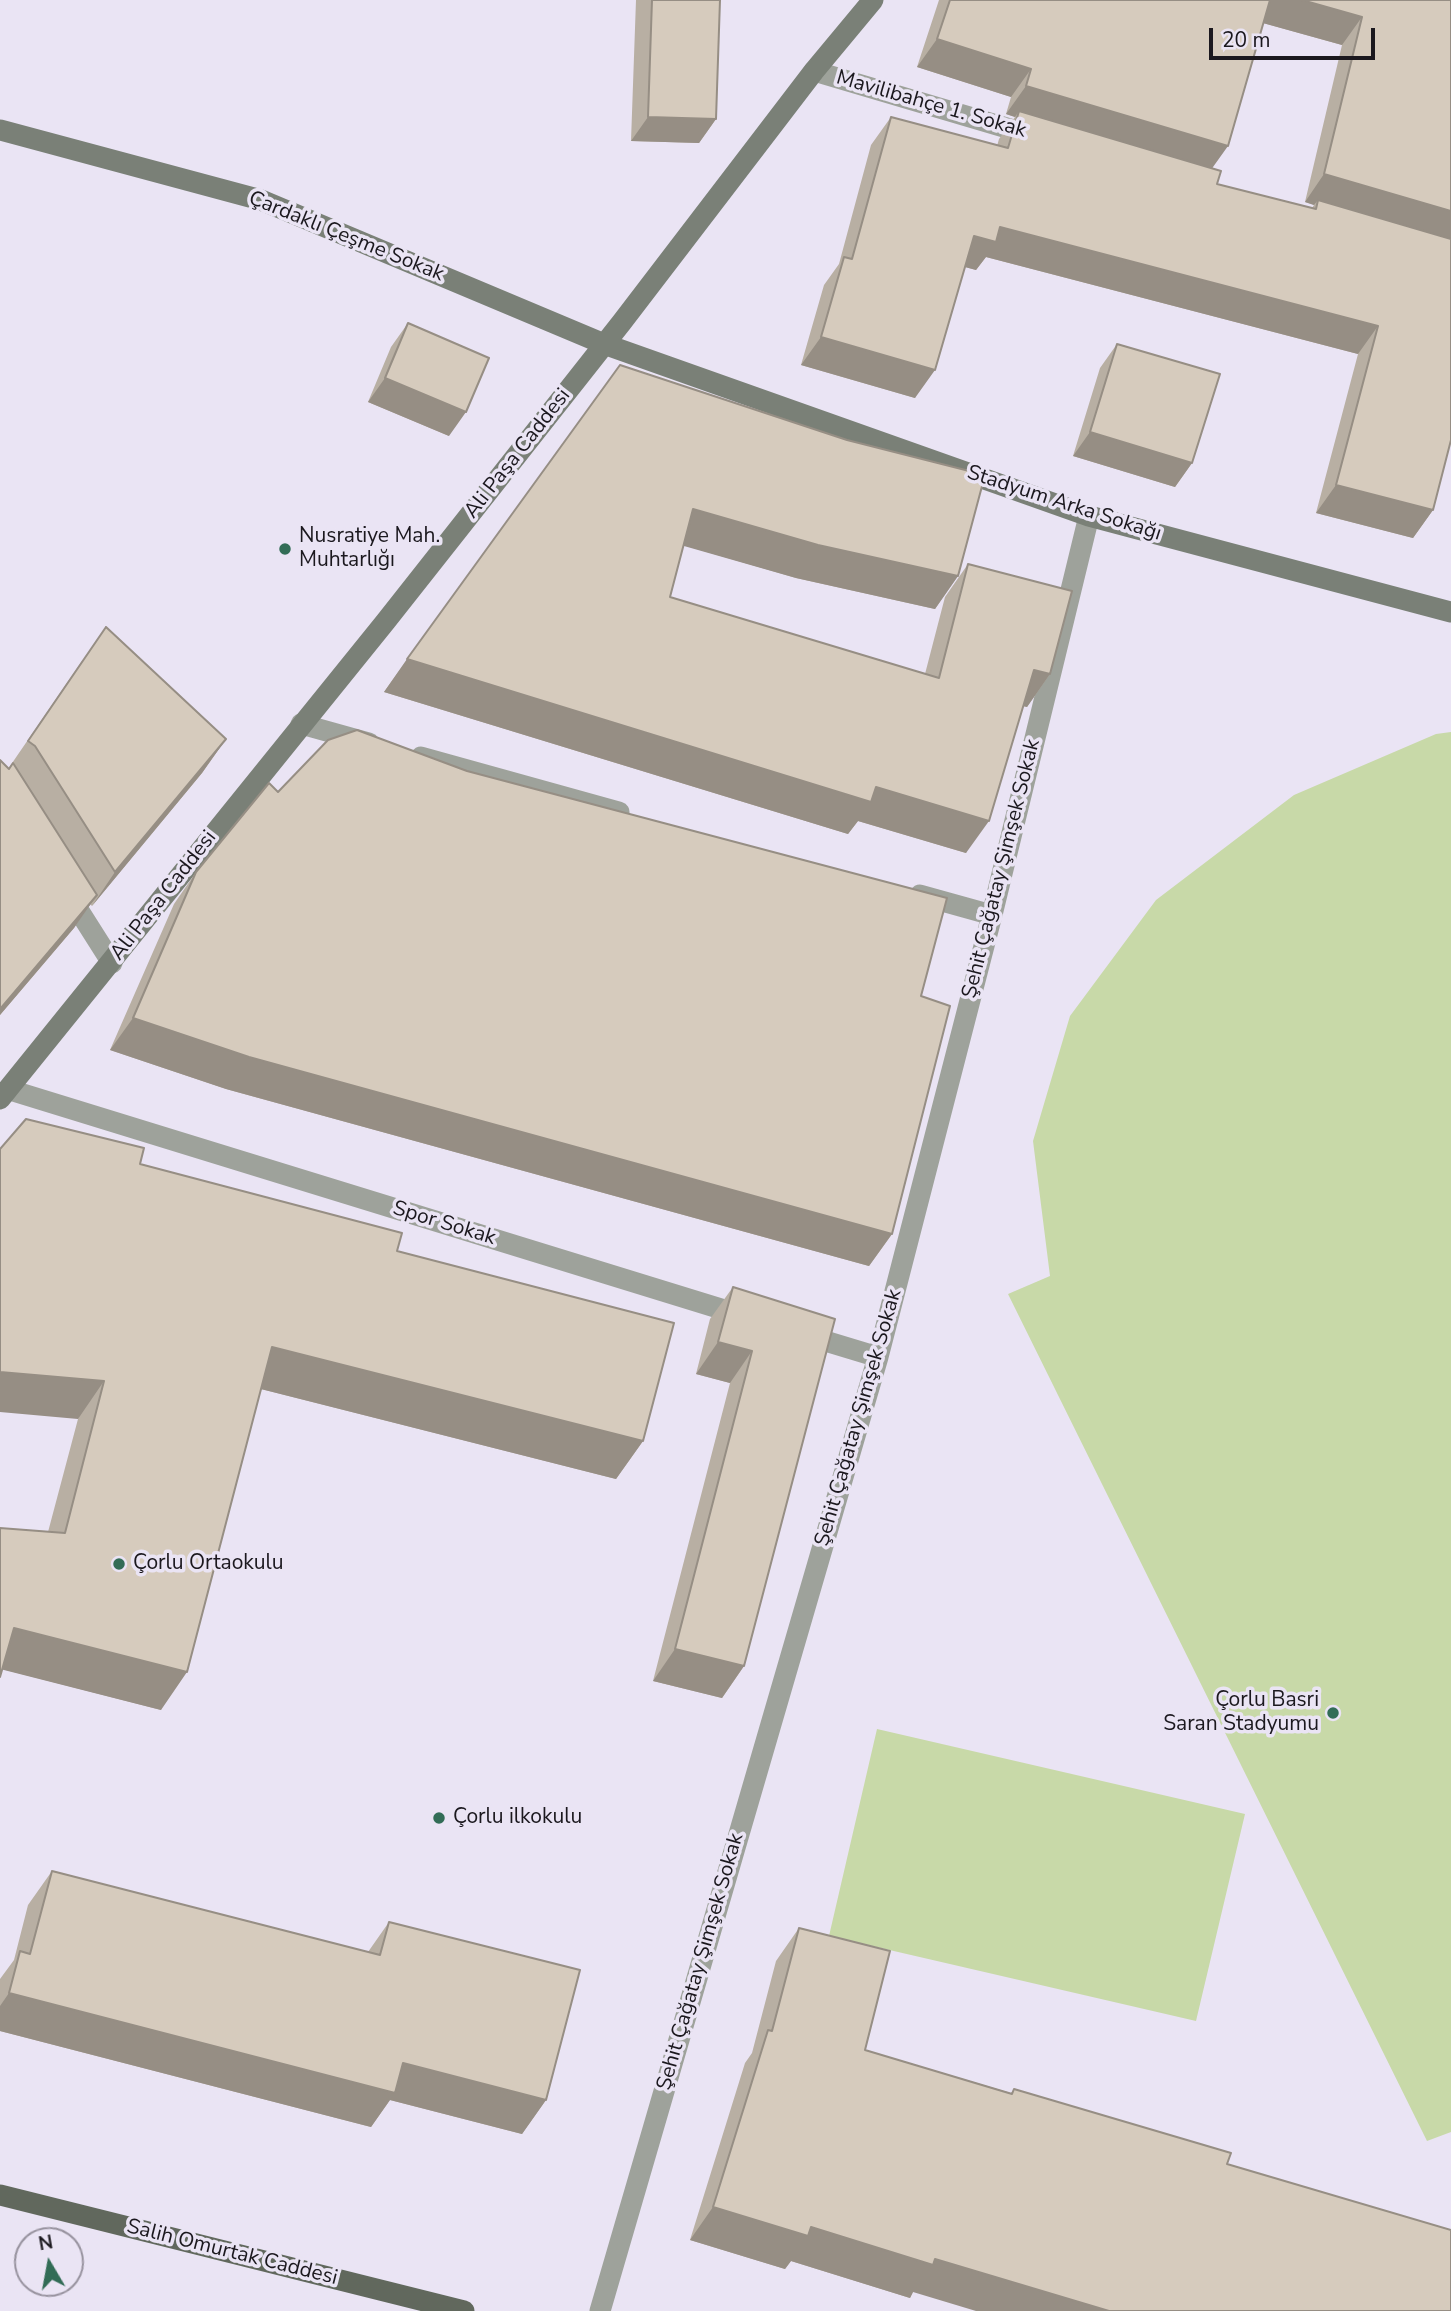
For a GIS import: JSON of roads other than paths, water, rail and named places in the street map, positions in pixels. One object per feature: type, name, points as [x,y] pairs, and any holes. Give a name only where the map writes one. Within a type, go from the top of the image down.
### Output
[{"type":"main road","name":"Ali Paşa Caddesi","points":[[5,1095],[386,621],[814,71],[873,0]]},
{"type":"main road","name":"Çardaklı Çeşme Sokak","points":[[0,130],[261,200],[604,344]]},
{"type":"main road","name":"Stadyum Arka Sokağı","points":[[604,344],[1089,516],[1451,612]]},
{"type":"main road","name":"Salih Omurtak Caddesi","points":[[0,2195],[464,2311]]},
{"type":"street","name":"Mavilibahçe 1. Sokak","points":[[814,71],[1053,141]]},
{"type":"street","name":"Şehit Çağatay Şimşek Sokak","points":[[600,2311],[878,1357],[992,915],[1089,516]]},
{"type":"street","points":[[301,724],[633,816]]},
{"type":"street","points":[[52,869],[112,963]]},
{"type":"street","points":[[899,889],[992,915]]},
{"type":"street","name":"Spor Sokak","points":[[5,1095],[758,1320]]},
{"type":"street","points":[[784,1329],[878,1357]]},
{"type":"place","name":"Nusratiye Mah. Muhtarlığı","points":[[285,549]]},
{"type":"place","name":"Çorlu Ortaokulu","points":[[119,1564]]},
{"type":"place","name":"Çorlu Basri Saran Stadyumu","points":[[1333,1713]]},
{"type":"place","name":"Çorlu ilkokulu","points":[[439,1818]]}]
